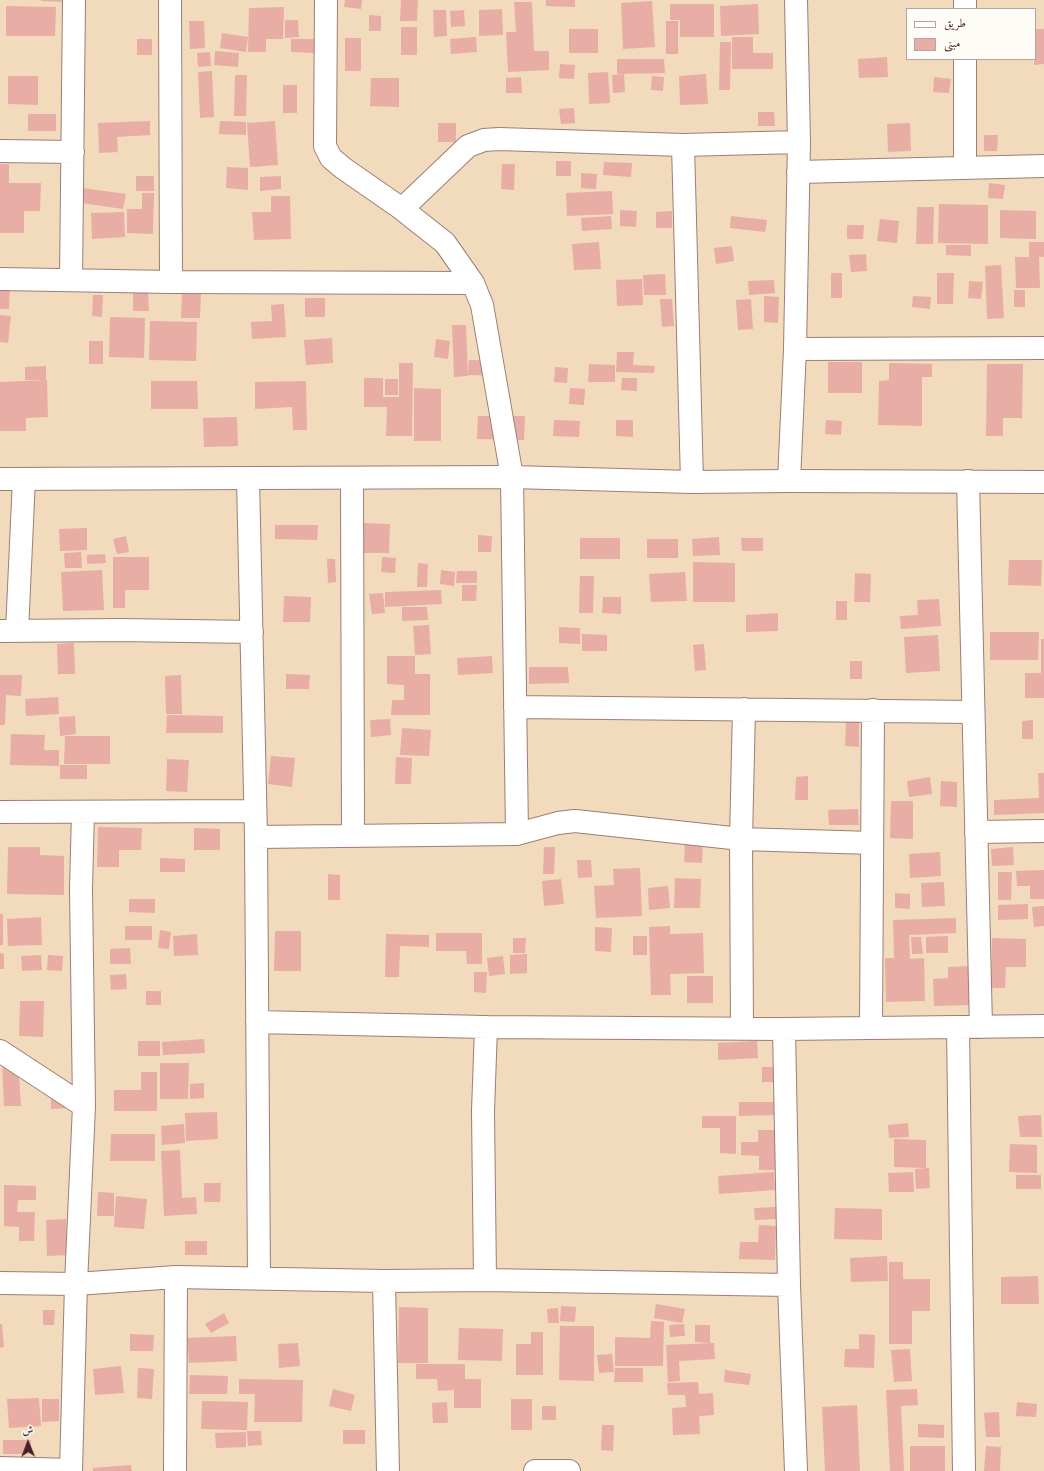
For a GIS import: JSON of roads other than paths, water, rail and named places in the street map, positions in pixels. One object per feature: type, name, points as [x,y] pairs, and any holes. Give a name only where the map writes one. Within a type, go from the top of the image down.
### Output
[{"type":"street","points":[[71,280],[74,0]]},
{"type":"street","points":[[170,0],[171,282]]},
{"type":"street","points":[[326,0],[325,146],[331,158],[402,209],[445,243],[473,283],[482,305],[512,478],[517,834]]},
{"type":"street","points":[[789,481],[795,349],[799,142],[796,0]]},
{"type":"street","points":[[965,60],[965,168]]},
{"type":"street","points":[[402,209],[468,146],[484,140],[499,138],[683,145],[799,142]]},
{"type":"street","points":[[683,145],[692,482]]},
{"type":"street","points":[[0,151],[73,152]]},
{"type":"street","points":[[798,172],[1044,166]]},
{"type":"street","points":[[0,279],[171,282],[473,283]]},
{"type":"street","points":[[795,349],[1044,348]]},
{"type":"street","points":[[248,478],[256,837],[256,1022],[260,1278]]},
{"type":"street","points":[[352,478],[353,836]]},
{"type":"street","points":[[0,479],[512,478],[692,482],[1044,482]]},
{"type":"street","points":[[24,479],[9,631],[121,630],[252,632]]},
{"type":"street","points":[[968,481],[980,1027]]},
{"type":"street","points":[[515,707],[974,712]]},
{"type":"street","points":[[742,1028],[741,839],[744,709]]},
{"type":"street","points":[[871,1027],[874,710]]},
{"type":"street","points":[[0,812],[255,811]]},
{"type":"street","points":[[0,1468],[71,1470],[76,1284],[84,1106],[81,897],[83,812]]},
{"type":"street","points":[[256,837],[517,834],[558,823],[575,822],[741,839],[872,843]]},
{"type":"street","points":[[976,832],[1044,831]]},
{"type":"street","points":[[256,1022],[486,1027],[784,1029],[1044,1026]]},
{"type":"street","points":[[485,1280],[482,1110],[486,1027]]},
{"type":"street","points":[[958,1028],[964,1471]]},
{"type":"street","points":[[784,1029],[789,1285],[796,1471]]},
{"type":"street","points":[[0,1050],[84,1106]]},
{"type":"street","points":[[175,1471],[176,1277]]},
{"type":"street","points":[[0,1283],[76,1284],[176,1277],[384,1281],[485,1280],[789,1285]]},
{"type":"street","points":[[384,1281],[388,1471]]},
{"type":"street","points":[[535,1471],[569,1471]]}]
